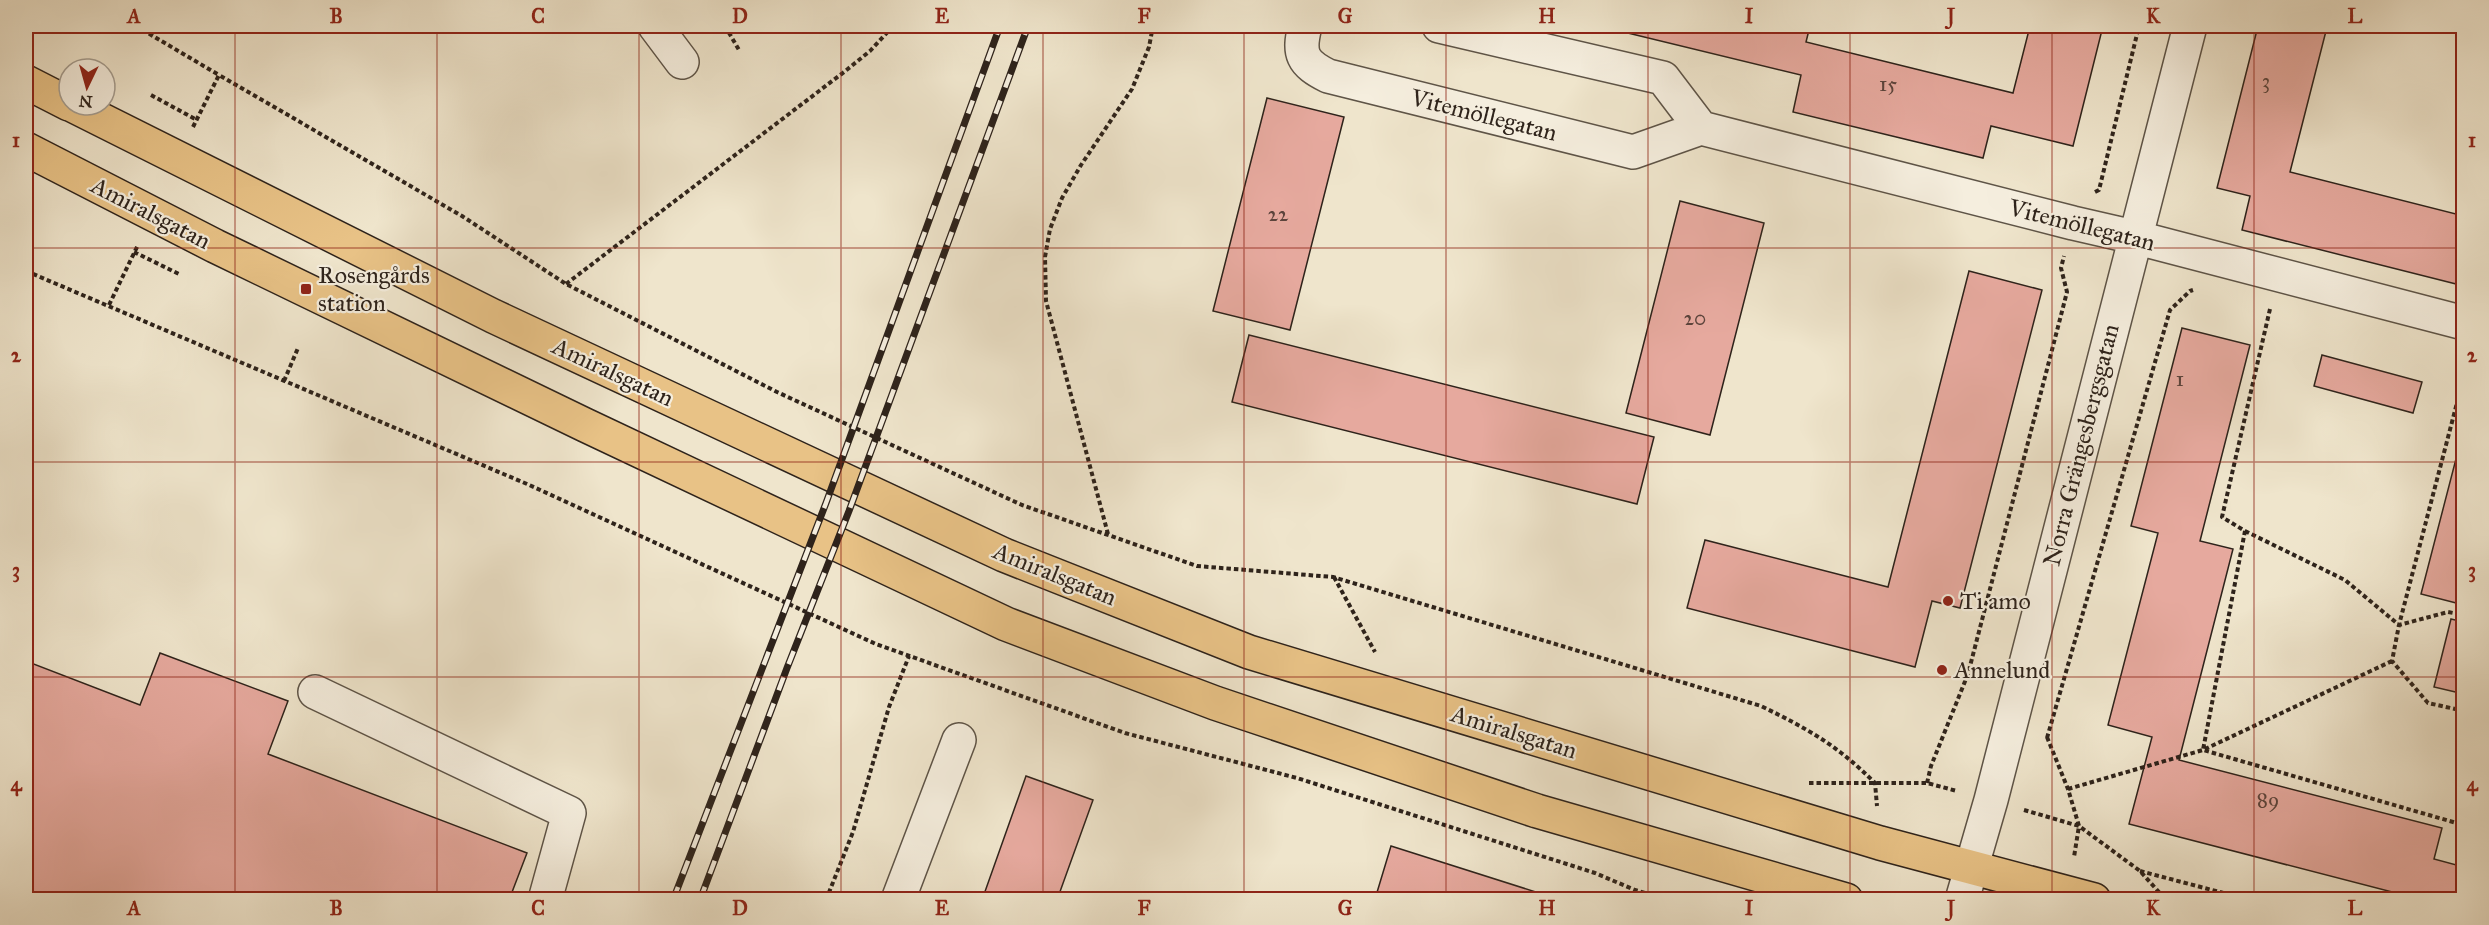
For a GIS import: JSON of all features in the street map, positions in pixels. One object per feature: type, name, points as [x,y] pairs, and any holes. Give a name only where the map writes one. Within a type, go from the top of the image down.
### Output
[{"type":"main road","name":"Amiralsgatan","points":[[26,82],[57,98]]},
{"type":"main road","name":"Amiralsgatan","points":[[96,117],[503,321],[1004,555],[1249,652],[1858,836],[2081,896]]},
{"type":"main road","name":"Amiralsgatan","points":[[26,149],[152,214],[585,426],[1006,624],[1215,703],[1538,811],[1846,900]]},
{"type":"street","points":[[655,26],[682,62]]},
{"type":"street","name":"Vitemöllegatan","points":[[1305,26],[1301,41],[1304,55],[1310,68],[1328,76],[1633,152],[1701,128],[2463,323]]},
{"type":"street","points":[[1439,26],[1663,78],[1701,128]]},
{"type":"street","name":"Norra Grängesbergsgatan","points":[[1962,900],[1991,800],[2190,26]]},
{"type":"street","points":[[315,692],[569,813],[545,900]]},
{"type":"street","points":[[898,900],[959,740]]},
{"type":"path","points":[[136,26],[462,216],[566,284],[788,397],[1022,505],[1197,566],[1333,577],[1761,706],[1814,733],[1850,758],[1875,783]]},
{"type":"path","points":[[725,26],[739,50]]},
{"type":"path","points":[[566,284],[844,72],[870,51],[893,26]]},
{"type":"path","points":[[1108,535],[1046,301],[1045,257],[1050,229],[1062,198],[1081,165],[1132,89],[1149,47],[1154,26]]},
{"type":"path","points":[[1808,783],[1927,783],[1930,766],[1968,674],[1977,640],[2067,292],[2061,268],[2079,200],[2098,190],[2139,26]]},
{"type":"path","points":[[178,158],[219,75]]},
{"type":"path","points":[[151,95],[197,120]]},
{"type":"path","points":[[109,305],[152,214]]},
{"type":"path","points":[[134,252],[181,275]]},
{"type":"path","points":[[26,271],[527,484],[876,644],[1125,733],[1297,778],[1595,873],[1635,890],[1669,900]]},
{"type":"path","points":[[2081,896],[2079,826],[2068,789],[2047,738],[2170,310],[2190,291],[2200,290]]},
{"type":"path","points":[[2272,299],[2222,517],[2245,531],[2345,580],[2399,625]]},
{"type":"path","points":[[284,381],[298,348]]},
{"type":"path","points":[[2392,662],[2399,625],[2463,376]]},
{"type":"path","points":[[2203,750],[2245,531]]},
{"type":"path","points":[[1333,577],[1376,654]]},
{"type":"path","points":[[2399,625],[2448,612],[2463,615]]},
{"type":"path","points":[[826,900],[853,832],[890,707],[909,656]]},
{"type":"path","points":[[2068,789],[2203,750],[2392,662]]},
{"type":"path","points":[[2392,662],[2428,703],[2463,711]]},
{"type":"path","points":[[2203,750],[2460,824],[2458,854],[2463,856]]},
{"type":"path","points":[[1991,800],[2079,826],[2140,871],[2166,900]]},
{"type":"path","points":[[2140,871],[2250,900]]},
{"type":"building","points":[[1599,26],[1810,26],[1806,42],[2013,93],[2030,26],[2103,26],[2073,146],[1991,126],[1983,158],[1793,112],[1801,75]]},
{"type":"building","points":[[2258,26],[2304,26],[2326,31],[2290,172],[2464,216],[2464,286],[2242,230],[2250,196],[2217,188]]},
{"type":"building","points":[[1267,98],[1344,117],[1290,330],[1213,311]]},
{"type":"building","points":[[1680,201],[1764,223],[1710,435],[1626,413]]},
{"type":"building","points":[[1969,271],[2042,290],[1960,608],[1932,601],[1915,667],[1687,608],[1705,540],[1888,587]]},
{"type":"building","points":[[2182,328],[2250,345],[2200,541],[2233,549],[2179,760],[2442,828],[2434,859],[2464,867],[2464,900],[2423,900],[2129,824],[2152,737],[2108,725],[2158,533],[2131,526]]},
{"type":"building","points":[[1249,335],[1654,437],[1637,504],[1232,402]]},
{"type":"building","points":[[2322,355],[2422,382],[2413,413],[2314,386]]},
{"type":"building","points":[[2464,428],[2464,605],[2421,594]]},
{"type":"building","points":[[2451,619],[2464,622],[2464,694],[2434,687]]},
{"type":"building","points":[[160,653],[288,701],[268,754],[527,853],[509,900],[26,900],[26,661],[140,705]]},
{"type":"building","points":[[1026,776],[1093,800],[1057,900],[982,900]]},
{"type":"building","points":[[1391,846],[1561,900],[1378,900],[1375,899]]},
{"type":"railway","points":[[673,900],[826,503],[1000,26]]},
{"type":"railway","points":[[700,900],[849,511],[1028,26]]},
{"type":"place","name":"Rosengårds station","points":[[306,289]]},
{"type":"place","name":"Ti amo","points":[[1948,601]]},
{"type":"place","name":"Annelund","points":[[1942,670]]}]
